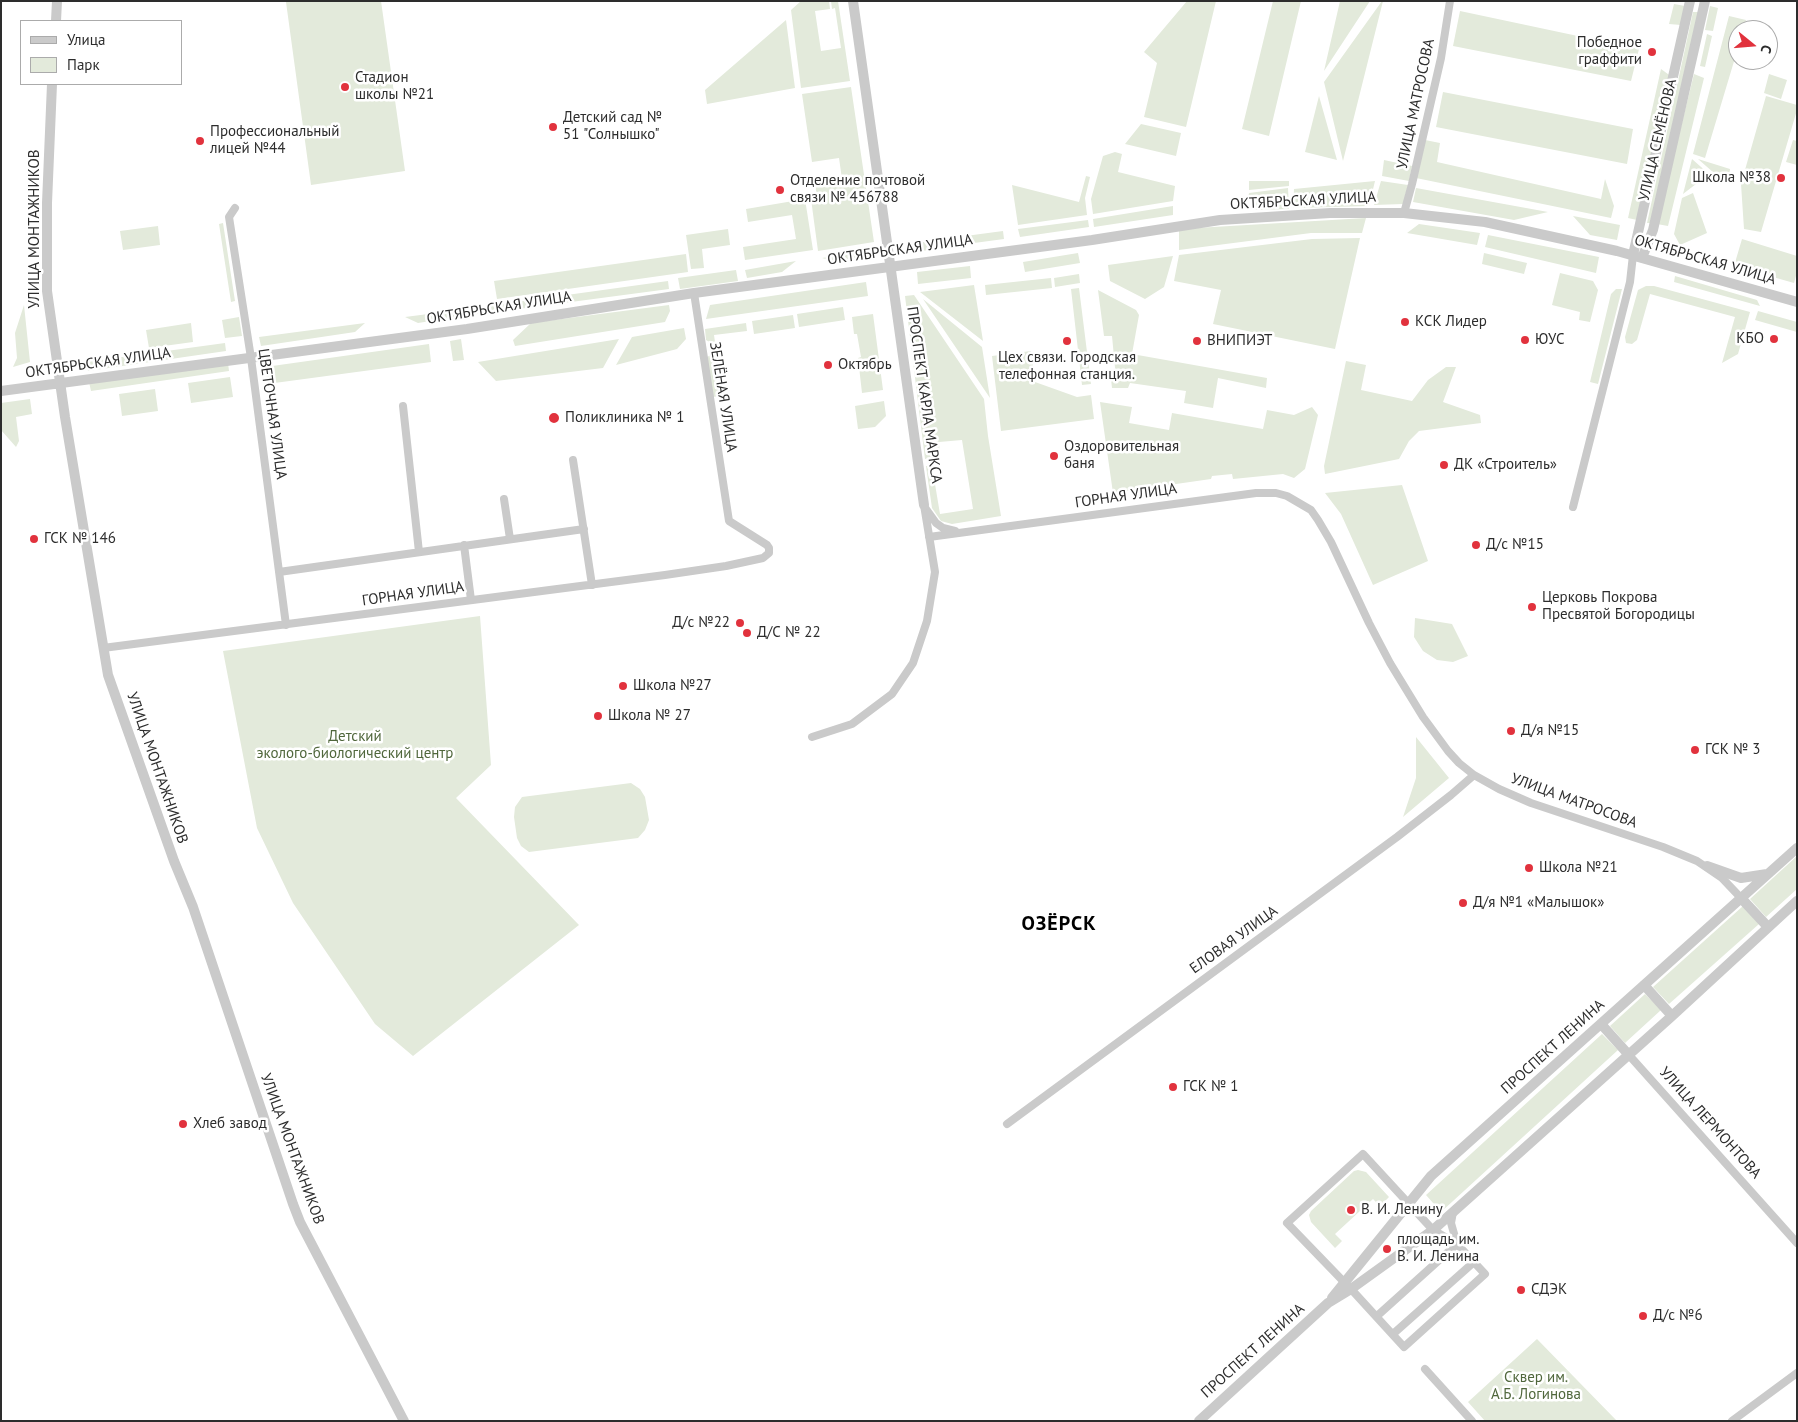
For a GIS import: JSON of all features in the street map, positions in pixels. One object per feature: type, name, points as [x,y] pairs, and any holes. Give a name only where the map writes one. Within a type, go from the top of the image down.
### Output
[{"type":"street","points":[[56,20],[57,1]]},
{"type":"street","name":"ПРОСПЕКТ КАРЛА МАРКСА","points":[[812,737],[852,724],[892,694],[913,663],[927,621],[935,572],[853,1]]},
{"type":"street","name":"УЛИЦА МАТРОСОВА","points":[[1404,213],[1441,58],[1450,1]]},
{"type":"street","points":[[1690,1],[1705,3]]},
{"type":"street","name":"УЛИЦА СЕМЁНОВА","points":[[1573,507],[1638,256],[1690,1]]},
{"type":"street","name":"УЛИЦА СЕМЁНОВА","points":[[1638,256],[1653,230],[1705,3]]},
{"type":"street","name":"УЛИЦА МОНТАЖНИКОВ","points":[[52,85],[47,203],[47,291],[60,384],[108,675],[174,862],[193,907],[300,1222],[404,1421]]},
{"type":"street","name":"ЦВЕТОЧНАЯ УЛИЦА","points":[[235,208],[229,217],[251,358],[286,625]]},
{"type":"street","name":"ОКТЯБРЬСКАЯ УЛИЦА","points":[[1,392],[467,329],[694,293],[1092,240],[1220,220],[1330,213],[1404,213],[1485,222],[1638,256],[1797,302]]},
{"type":"street","name":"ЗЕЛЁНАЯ УЛИЦА","points":[[694,293],[729,520],[769,548],[769,553],[764,558],[726,566]]},
{"type":"street","points":[[403,406],[420,552]]},
{"type":"street","points":[[573,460],[592,585]]},
{"type":"street","name":"ГОРНАЯ УЛИЦА","points":[[929,537],[1256,493],[1276,493],[1287,496],[1311,510],[1318,520]]},
{"type":"street","points":[[504,499],[510,539]]},
{"type":"street","points":[[924,505],[936,523],[944,528],[963,532]]},
{"type":"street","name":"УЛИЦА МАТРОСОВА","points":[[1318,520],[1331,542],[1373,631],[1413,702],[1448,751],[1474,775],[1531,803],[1663,847],[1707,866],[1722,878],[1741,898]]},
{"type":"street","points":[[279,572],[584,529]]},
{"type":"street","points":[[464,545],[471,600]]},
{"type":"street","name":"ГОРНАЯ УЛИЦА","points":[[103,648],[726,566]]},
{"type":"street","name":"ЕЛОВАЯ УЛИЦА","points":[[1007,1124],[1397,837],[1474,775]]},
{"type":"street","name":"ПРОСПЕКТ ЛЕНИНА","points":[[1348,1286],[1431,1176],[1797,848]]},
{"type":"street","points":[[1707,866],[1741,878],[1768,874]]},
{"type":"street","points":[[1741,898],[1768,927]]},
{"type":"street","name":"ПРОСПЕКТ ЛЕНИНА","points":[[1199,1421],[1348,1286],[1433,1230],[1797,901]]},
{"type":"street","points":[[1644,985],[1672,1016]]},
{"type":"street","name":"УЛИЦА ЛЕРМОНТОВА","points":[[1601,1024],[1797,1243]]},
{"type":"street","points":[[1364,1154],[1433,1230],[1457,1244],[1485,1274],[1404,1346],[1287,1223],[1364,1154]]},
{"type":"street","points":[[1453,1212],[1452,1223],[1457,1244]]},
{"type":"street","points":[[1377,1316],[1457,1244]]},
{"type":"street","points":[[1393,1334],[1474,1262]]},
{"type":"street","points":[[1425,1369],[1472,1421]]},
{"type":"street","points":[[1732,1421],[1797,1373]]},
{"type":"green space","name":"Стадион школы №21","points":[[381,1],[405,171],[311,185],[286,2]]},
{"type":"green space","points":[[801,1],[829,1],[830,9],[815,11],[821,51],[841,48],[835,8],[832,9],[831,1],[838,1],[850,81],[801,88],[791,10]]},
{"type":"green space","points":[[1187,1],[1216,1],[1186,127],[1144,117],[1157,63],[1144,52]]},
{"type":"green space","points":[[1273,1],[1301,1],[1269,136],[1242,129]]},
{"type":"green space","points":[[1340,1],[1370,1],[1324,71]]},
{"type":"green space","points":[[1383,1],[1343,161],[1324,82]]},
{"type":"green space","points":[[1674,4],[1685,6],[1681,25],[1669,24]]},
{"type":"green space","points":[[1710,6],[1718,8],[1713,31],[1705,30]]},
{"type":"green space","points":[[1460,11],[1639,49],[1631,81],[1453,46]]},
{"type":"green space","points":[[1693,12],[1698,12],[1650,223],[1647,223]]},
{"type":"green space","points":[[1729,16],[1746,20],[1728,20],[1728,70],[1731,70],[1705,158],[1693,154]]},
{"type":"green space","points":[[786,20],[795,88],[707,104],[705,90]]},
{"type":"green space","points":[[1707,34],[1712,36],[1705,67],[1700,66]]},
{"type":"green space","points":[[1661,69],[1672,77],[1637,220],[1628,218]]},
{"type":"green space","points":[[1694,74],[1704,78],[1668,226],[1657,224]]},
{"type":"green space","points":[[1769,74],[1787,80],[1781,99],[1764,93]]},
{"type":"green space","points":[[851,87],[874,242],[818,251],[811,199],[817,198],[815,183],[842,179],[839,158],[812,162],[802,94]]},
{"type":"green space","points":[[1443,92],[1633,129],[1627,164],[1436,127]]},
{"type":"green space","points":[[1319,96],[1337,160],[1305,152]]},
{"type":"green space","points":[[1766,96],[1797,105],[1797,110],[1761,232],[1744,229],[1741,184]]},
{"type":"green space","points":[[1141,124],[1181,133],[1176,156],[1125,144]]},
{"type":"green space","points":[[1425,140],[1440,143],[1437,162],[1601,199],[1605,179],[1614,206],[1611,218],[1416,178]]},
{"type":"green space","points":[[1793,140],[1797,141],[1797,165],[1786,162]]},
{"type":"green space","points":[[1115,152],[1122,154],[1118,172],[1175,186],[1173,201],[1093,214],[1091,199],[1103,156]]},
{"type":"green space","points":[[1692,159],[1709,174],[1683,194]]},
{"type":"green space","points":[[1698,159],[1730,169],[1729,180],[1722,180]]},
{"type":"green space","points":[[1384,160],[1412,166],[1409,181],[1382,176]]},
{"type":"green space","points":[[1086,176],[1090,177],[1085,198],[1087,215],[1018,225],[1012,185],[1079,202]]},
{"type":"green space","points":[[1249,181],[1289,181],[1289,186],[1249,190]]},
{"type":"green space","points":[[1375,181],[1369,206],[1293,208],[1294,189]]},
{"type":"green space","points":[[1381,181],[1408,185],[1403,204],[1374,205]]},
{"type":"green space","points":[[1288,188],[1289,209],[1254,210],[1254,199],[1248,199],[1249,193]]},
{"type":"green space","points":[[1416,188],[1548,212],[1514,220],[1413,202]]},
{"type":"green space","points":[[1693,193],[1707,233],[1680,245],[1674,234],[1682,198]]},
{"type":"green space","points":[[805,199],[813,250],[745,260],[743,247],[796,239],[792,215],[748,222],[746,209]]},
{"type":"green space","points":[[1173,206],[1173,215],[1094,227],[1093,219]]},
{"type":"green space","points":[[1573,216],[1620,225],[1617,240],[1590,235]]},
{"type":"green space","points":[[1366,218],[1362,233],[1311,233],[1179,250],[1179,229]]},
{"type":"green space","points":[[1088,220],[1089,227],[1020,237],[1018,229]]},
{"type":"green space","points":[[223,223],[235,301],[231,302],[219,224]]},
{"type":"green space","points":[[1419,224],[1480,233],[1477,245],[1407,233]]},
{"type":"green space","points":[[158,226],[160,245],[123,250],[120,231]]},
{"type":"green space","points":[[728,229],[730,245],[702,249],[704,268],[691,269],[686,235]]},
{"type":"green space","points":[[1003,231],[1004,239],[959,245],[958,237]]},
{"type":"green space","points":[[1488,235],[1599,257],[1596,273],[1485,247]]},
{"type":"green space","points":[[1360,238],[1335,349],[1213,324],[1221,290],[1174,281],[1179,255],[1312,239]]},
{"type":"green space","points":[[1742,239],[1797,256],[1797,272],[1794,283],[1734,266]]},
{"type":"green space","points":[[936,240],[937,249],[913,252],[912,244]]},
{"type":"green space","points":[[864,251],[864,257],[837,262],[822,258]]},
{"type":"green space","points":[[1078,253],[1080,263],[1025,272],[1023,262]]},
{"type":"green space","points":[[1484,253],[1527,263],[1524,274],[1482,264]]},
{"type":"green space","points":[[686,254],[688,272],[497,299],[494,281]]},
{"type":"green space","points":[[1173,256],[1164,287],[1145,299],[1110,281],[1108,265]]},
{"type":"green space","points":[[796,261],[782,272],[747,278],[745,270]]},
{"type":"green space","points":[[970,266],[971,278],[918,284],[917,272]]},
{"type":"green space","points":[[736,270],[738,281],[680,289],[678,278]]},
{"type":"green space","points":[[1560,273],[1593,281],[1598,290],[1590,322],[1579,320],[1580,312],[1552,305]]},
{"type":"green space","points":[[1079,274],[1080,283],[1055,287],[1054,278]]},
{"type":"green space","points":[[1675,276],[1757,300],[1760,306],[1674,282]]},
{"type":"green space","points":[[1051,278],[1052,288],[986,295],[985,285]]},
{"type":"green space","points":[[668,281],[669,289],[488,313],[487,306]]},
{"type":"green space","points":[[866,282],[868,296],[706,319],[710,305]]},
{"type":"green space","points":[[974,285],[983,341],[920,292]]},
{"type":"green space","points":[[1646,286],[1654,286],[1750,312],[1738,354],[1722,363],[1735,317],[1650,294],[1637,340],[1632,344],[1626,343],[1625,337],[1638,290]]},
{"type":"green space","points":[[1079,288],[1091,384],[1082,385],[1071,289]]},
{"type":"green space","points":[[1616,289],[1622,289],[1598,384],[1590,382],[1611,294]]},
{"type":"green space","points":[[1098,290],[1136,310],[1139,315],[1132,354],[1267,378],[1266,388],[1218,378],[1213,408],[1184,403],[1186,391],[1130,383],[1128,388],[1112,388],[1111,379],[1116,378],[1112,336],[1104,336]]},
{"type":"green space","points":[[914,295],[984,399],[1001,516],[952,524],[941,521],[932,508],[926,466],[932,466],[940,514],[973,509],[962,440],[939,442],[940,457],[925,459],[905,296]]},
{"type":"green space","points":[[923,299],[982,347],[990,398]]},
{"type":"green space","points":[[24,305],[30,362],[13,367],[17,358],[15,333]]},
{"type":"green space","points":[[669,305],[670,311],[665,322],[515,346],[513,340],[531,323]]},
{"type":"green space","points":[[483,306],[484,313],[445,319],[444,311]]},
{"type":"green space","points":[[843,307],[845,320],[799,327],[797,314]]},
{"type":"green space","points":[[1758,311],[1797,322],[1797,332],[1755,320]]},
{"type":"green space","points":[[436,313],[437,320],[418,323],[405,317]]},
{"type":"green space","points":[[873,314],[883,390],[862,393],[858,358],[861,357],[857,334],[854,334],[852,317]]},
{"type":"green space","points":[[793,315],[795,328],[754,334],[752,321]]},
{"type":"green space","points":[[239,317],[242,336],[225,338],[222,320]]},
{"type":"green space","points":[[191,323],[193,342],[149,348],[146,330]]},
{"type":"green space","points":[[365,323],[355,332],[261,346],[259,337]]},
{"type":"green space","points":[[746,323],[747,331],[714,335],[715,342],[711,343],[706,340],[705,329]]},
{"type":"green space","points":[[684,328],[686,339],[677,349],[616,365],[632,337]]},
{"type":"green space","points":[[461,339],[464,360],[453,361],[450,341]]},
{"type":"green space","points":[[619,339],[603,368],[496,381],[478,362]]},
{"type":"green space","points":[[225,343],[226,351],[88,371],[86,362]]},
{"type":"green space","points":[[429,344],[431,362],[267,384],[265,367]]},
{"type":"green space","points":[[1031,351],[1035,382],[1077,397],[1091,395],[1094,419],[1001,431],[992,356]]},
{"type":"green space","points":[[723,354],[724,365],[715,367],[719,396],[713,397],[707,357]]},
{"type":"green space","points":[[1346,361],[1366,365],[1361,390],[1412,401],[1428,380],[1446,367],[1456,367],[1443,402],[1480,415],[1481,423],[1419,431],[1409,441],[1399,459],[1325,474],[1324,466]]},
{"type":"green space","points":[[228,363],[229,371],[91,391],[89,382]]},
{"type":"green space","points":[[230,377],[233,397],[191,403],[188,383]]},
{"type":"green space","points":[[155,389],[158,411],[122,416],[119,394]]},
{"type":"green space","points":[[30,399],[32,414],[16,417],[19,441],[16,447],[1,430],[1,403]]},
{"type":"green space","points":[[884,401],[886,416],[875,427],[858,429],[855,406]]},
{"type":"green space","points":[[1100,402],[1132,407],[1129,423],[1169,430],[1172,413],[1263,429],[1267,410],[1294,415],[1312,407],[1318,415],[1305,469],[1294,478],[1283,474],[1233,479],[1232,474],[1212,476],[1211,479],[1113,493]]},
{"type":"green space","points":[[1402,485],[1428,561],[1373,585],[1341,514],[1325,493]]},
{"type":"green space","name":"Детский эколого-биологический центр","points":[[480,616],[491,765],[456,798],[579,925],[413,1056],[375,1024],[293,903],[257,828],[223,651]]},
{"type":"green space","points":[[1415,618],[1452,624],[1468,656],[1453,662],[1437,660],[1423,651],[1414,637]]},
{"type":"green space","points":[[1416,737],[1449,778],[1403,817],[1416,778]]},
{"type":"green space","points":[[631,783],[640,789],[645,797],[649,820],[645,830],[638,838],[529,852],[521,846],[517,838],[514,817],[515,807],[522,797]]},
{"type":"green space","points":[[1797,856],[1797,889],[1766,917],[1750,899]]},
{"type":"green space","points":[[1743,906],[1759,924],[1669,1004],[1653,987]]},
{"type":"green space","points":[[1645,994],[1661,1010],[1625,1043],[1610,1026]]},
{"type":"green space","points":[[1602,1034],[1618,1050],[1441,1212],[1426,1195]]},
{"type":"green space","points":[[1354,1171],[1366,1172],[1389,1197],[1380,1206],[1373,1199],[1335,1234],[1342,1241],[1335,1248],[1311,1222],[1309,1215]]},
{"type":"green space","name":"Сквер им. А.Б. Логинова","points":[[1537,1339],[1617,1421],[1485,1421],[1468,1402]]},
{"type":"place","name":"Победное граффити","points":[[1652,52]]},
{"type":"place","name":"Стадион школы №21","points":[[345,87]]},
{"type":"place","name":"Детский сад № 51 \"Солнышко\"","points":[[553,127]]},
{"type":"place","name":"Профессиональный лицей №44","points":[[200,141]]},
{"type":"place","name":"Школа №38","points":[[1781,178]]},
{"type":"place","name":"Отделение почтовой связи № 456788","points":[[780,190]]},
{"type":"place","name":"КСК Лидер","points":[[1405,322]]},
{"type":"place","name":"КБО","points":[[1774,339]]},
{"type":"place","name":"ЮУС","points":[[1525,340]]},
{"type":"place","name":"Цех связи. Городская телефонная станция.","points":[[1067,341]]},
{"type":"place","name":"ВНИПИЭТ","points":[[1197,341]]},
{"type":"place","name":"Октябрь","points":[[828,365]]},
{"type":"place","name":"Поликлиника № 1","points":[[554,418]]},
{"type":"place","name":"Оздоровительная баня","points":[[1054,456]]},
{"type":"place","name":"ДК «Строитель»","points":[[1444,465]]},
{"type":"place","name":"ГСК № 146","points":[[34,539]]},
{"type":"place","name":"Д/с №15","points":[[1476,545]]},
{"type":"place","name":"Церковь Покрова Пресвятой Богородицы","points":[[1532,607]]},
{"type":"place","name":"Д/с №22","points":[[740,623]]},
{"type":"place","name":"Д/С № 22","points":[[747,633]]},
{"type":"place","name":"Школа №27","points":[[623,686]]},
{"type":"place","name":"Школа № 27","points":[[598,716]]},
{"type":"place","name":"Д/я №15","points":[[1511,731]]},
{"type":"place","name":"ГСК № 3","points":[[1695,750]]},
{"type":"place","name":"Школа №21","points":[[1529,868]]},
{"type":"place","name":"Д/я №1 «Малышок»","points":[[1463,903]]},
{"type":"place","name":"ГСК № 1","points":[[1173,1087]]},
{"type":"place","name":"Хлеб завод","points":[[183,1124]]},
{"type":"place","name":"В. И. Ленину","points":[[1351,1210]]},
{"type":"place","name":"площадь им. В. И. Ленина","points":[[1387,1249]]},
{"type":"place","name":"СДЭК","points":[[1521,1290]]},
{"type":"place","name":"Д/с №6","points":[[1643,1316]]},
{"type":"district","name":"ОЗЁРСК","points":[[1059,924]]}]
